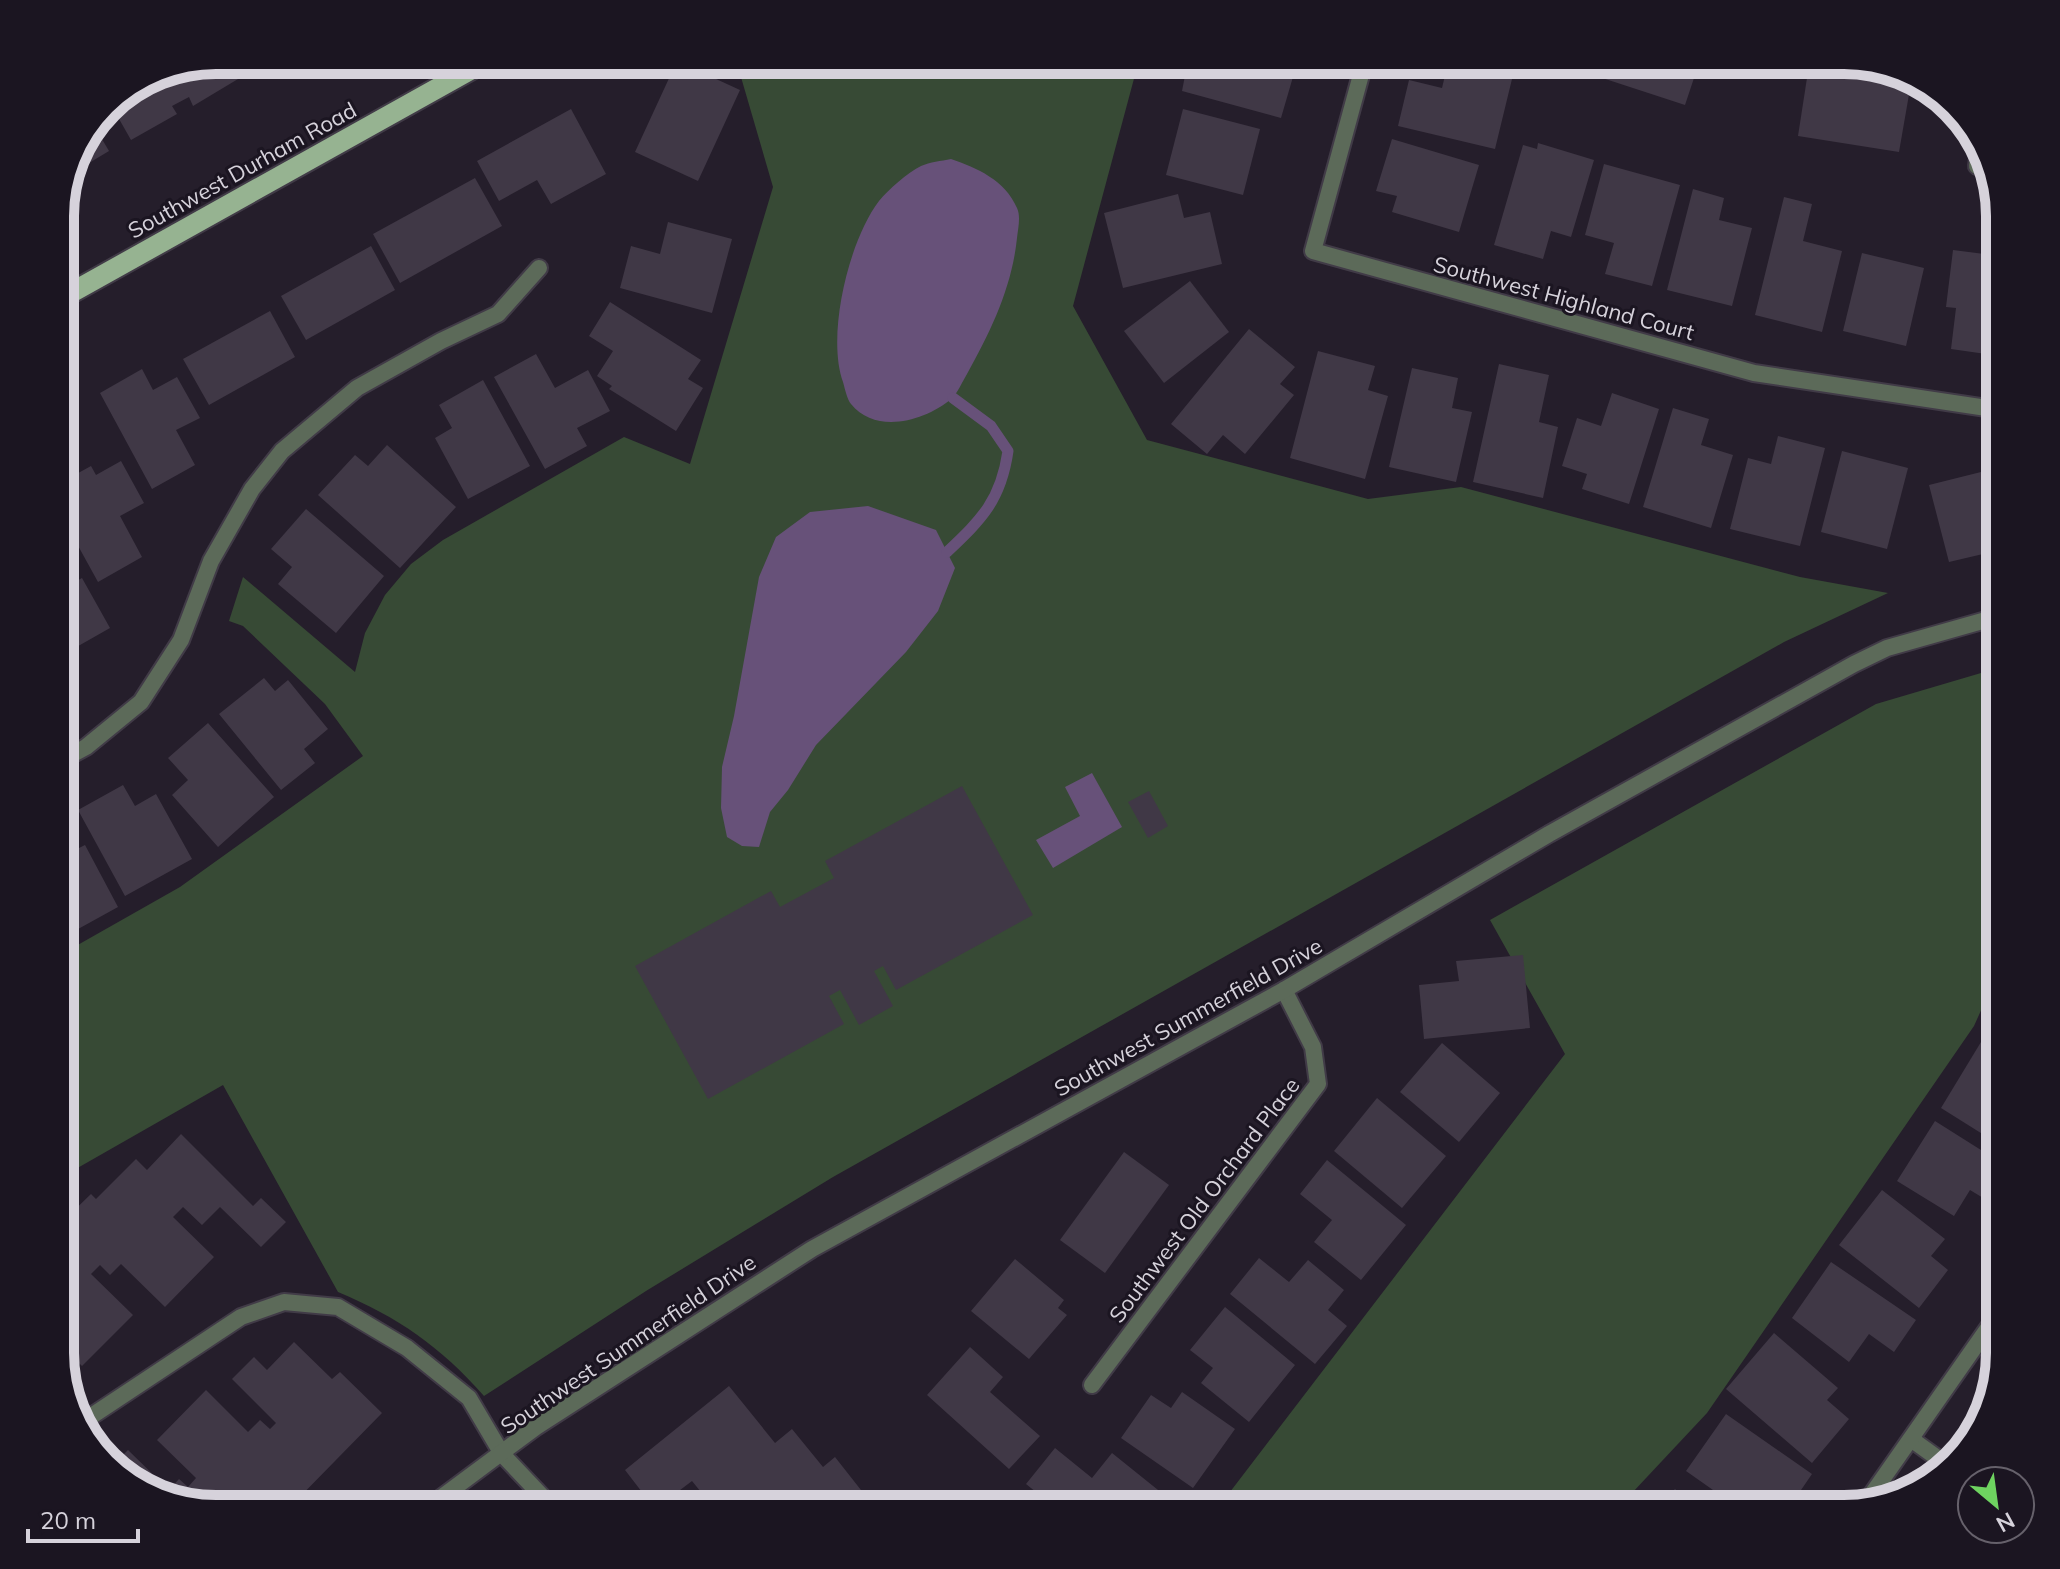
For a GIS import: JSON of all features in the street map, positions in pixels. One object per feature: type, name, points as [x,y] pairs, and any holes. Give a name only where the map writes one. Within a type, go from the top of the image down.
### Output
[{"type":"main road","name":"Southwest Durham Road","points":[[74,291],[463,74]]},
{"type":"street","name":"Southwest Highland Court","points":[[1361,74],[1313,251],[1754,373],[1986,408]]},
{"type":"street","points":[[74,753],[141,702],[181,640],[211,561],[252,489],[282,451],[357,388],[441,341],[498,314],[539,268]]},
{"type":"street","name":"Southwest Summerfield Drive","points":[[445,1495],[549,1419],[812,1249],[1284,990],[1562,826],[1854,664],[1887,648],[1986,620]]},
{"type":"street","name":"Southwest Old Orchard Place","points":[[1092,1385],[1318,1084],[1313,1047],[1284,990]]},
{"type":"street","points":[[90,1417],[241,1317],[284,1302],[338,1307],[407,1348],[469,1398],[502,1454],[541,1495]]},
{"type":"street","points":[[1874,1491],[1986,1331]]},
{"type":"street","points":[[1911,1439],[1939,1459]]},
{"type":"green space","points":[[740,74],[1135,74],[1073,306],[1147,440],[1368,499],[1461,487],[1800,577],[1888,593],[1784,642],[833,1177],[646,1291],[484,1396],[468,1378],[417,1335],[380,1312],[338,1292],[223,1085],[74,1170],[74,947],[180,887],[363,756],[325,704],[243,626],[229,621],[243,577],[355,672],[365,633],[385,595],[411,564],[443,540],[624,437],[690,464],[773,187]]},
{"type":"green space","points":[[1981,673],[1986,692],[1986,999],[1974,1026],[1707,1413],[1630,1495],[1228,1495],[1565,1054],[1490,920],[1876,704]]},
{"type":"shaded area","points":[[951,159],[980,171],[998,183],[1017,208],[1017,238],[1005,291],[984,342],[951,399],[915,418],[887,422],[874,419],[861,414],[850,402],[838,362],[839,314],[850,263],[868,218],[888,191],[921,166]]},
{"type":"shaded area","points":[[868,506],[936,530],[955,568],[938,611],[906,652],[816,745],[770,812],[759,847],[742,846],[727,837],[721,808],[722,767],[759,577],[776,537],[810,512]]},
{"type":"shaded area","points":[[1092,773],[1122,827],[1053,868],[1036,840],[1080,816],[1065,787]]},
{"type":"building","points":[[207,74],[235,74],[238,79],[193,106],[189,97],[172,106],[177,114],[131,140],[117,115],[137,98],[179,79]]},
{"type":"building","points":[[671,74],[705,74],[740,90],[698,181],[635,152]]},
{"type":"building","points":[[1185,74],[1294,74],[1281,118],[1182,91]]},
{"type":"building","points":[[1445,74],[1492,74],[1512,79],[1495,149],[1398,126],[1409,80],[1442,88]]},
{"type":"building","points":[[1590,74],[1695,74],[1685,105]]},
{"type":"building","points":[[1808,74],[1862,75],[1910,90],[1899,152],[1798,136]]},
{"type":"building","points":[[571,109],[606,174],[551,204],[537,180],[499,201],[477,161]]},
{"type":"building","points":[[1183,109],[1260,129],[1243,195],[1166,175]]},
{"type":"building","points":[[100,135],[109,151],[83,166]]},
{"type":"building","points":[[1392,139],[1479,165],[1459,232],[1392,212],[1397,196],[1376,191]]},
{"type":"building","points":[[1538,143],[1594,160],[1571,237],[1551,231],[1543,259],[1494,245],[1523,145],[1537,149]]},
{"type":"building","points":[[1604,164],[1680,185],[1652,286],[1605,274],[1614,243],[1585,235]]},
{"type":"building","points":[[475,178],[502,226],[400,283],[373,234]]},
{"type":"building","points":[[1693,189],[1724,198],[1719,220],[1752,228],[1732,306],[1667,290]]},
{"type":"building","points":[[1178,194],[1184,218],[1210,212],[1222,264],[1123,288],[1104,213]]},
{"type":"building","points":[[1784,197],[1812,204],[1803,241],[1842,251],[1822,332],[1755,315]]},
{"type":"building","points":[[668,222],[732,239],[712,313],[620,288],[631,246],[660,254]]},
{"type":"building","points":[[371,246],[395,290],[306,340],[281,296]]},
{"type":"building","points":[[1953,250],[1986,254],[1986,354],[1951,349],[1956,308],[1946,307]]},
{"type":"building","points":[[1862,253],[1924,268],[1906,346],[1843,331]]},
{"type":"building","points":[[1190,281],[1229,332],[1164,383],[1124,331]]},
{"type":"building","points":[[610,302],[701,360],[688,379],[703,388],[676,431],[609,389],[612,386],[597,376],[613,351],[589,336]]},
{"type":"building","points":[[270,311],[295,357],[209,405],[183,359]]},
{"type":"building","points":[[1249,329],[1295,367],[1280,384],[1294,395],[1245,454],[1223,435],[1207,454],[1171,424]]},
{"type":"building","points":[[1318,351],[1375,366],[1368,390],[1388,396],[1365,479],[1290,458]]},
{"type":"building","points":[[536,354],[555,388],[588,370],[610,411],[577,428],[587,446],[545,469],[494,377]]},
{"type":"building","points":[[1499,364],[1549,375],[1539,422],[1558,427],[1543,498],[1473,482]]},
{"type":"building","points":[[1412,368],[1458,378],[1452,408],[1472,412],[1456,482],[1389,467]]},
{"type":"building","points":[[142,369],[153,390],[177,377],[200,418],[176,430],[195,465],[152,489],[100,393]]},
{"type":"building","points":[[483,380],[530,466],[468,499],[435,438],[452,428],[439,405]]},
{"type":"building","points":[[1612,393],[1659,409],[1629,504],[1582,489],[1587,474],[1562,466],[1577,418],[1601,426]]},
{"type":"building","points":[[1673,408],[1709,419],[1701,445],[1733,455],[1711,528],[1643,507]]},
{"type":"building","points":[[1778,436],[1825,448],[1800,546],[1730,529],[1748,458],[1771,464]]},
{"type":"building","points":[[387,445],[456,507],[400,568],[318,495],[355,455],[368,466]]},
{"type":"building","points":[[1842,451],[1908,468],[1887,549],[1821,532]]},
{"type":"building","points":[[121,461],[144,503],[120,516],[142,557],[98,582],[74,538],[74,475],[91,466],[96,475]]},
{"type":"building","points":[[1986,471],[1986,553],[1949,562],[1929,485]]},
{"type":"building","points":[[306,509],[384,576],[336,633],[278,584],[292,567],[271,549]]},
{"type":"building","points":[[82,578],[110,628],[74,648],[74,582]]},
{"type":"building","points":[[264,678],[275,691],[288,680],[328,729],[304,749],[315,763],[281,790],[219,714]]},
{"type":"building","points":[[208,723],[274,797],[218,847],[172,795],[188,780],[168,758]]},
{"type":"building","points":[[123,785],[135,806],[156,794],[192,859],[125,896],[78,810]]},
{"type":"building","points":[[962,786],[1033,915],[896,990],[883,966],[874,971],[893,1006],[859,1025],[840,990],[829,996],[844,1024],[708,1099],[635,966],[771,891],[780,907],[834,878],[825,861]]},
{"type":"building","points":[[1149,791],[1168,826],[1148,838],[1128,802]]},
{"type":"building","points":[[85,845],[118,907],[74,931],[74,850]]},
{"type":"building","points":[[1523,955],[1530,1028],[1424,1039],[1419,985],[1459,981],[1456,961]]},
{"type":"building","points":[[1981,1042],[1986,1045],[1986,1136],[1941,1108]]},
{"type":"building","points":[[1442,1043],[1500,1093],[1459,1142],[1400,1092]]},
{"type":"building","points":[[1377,1098],[1446,1156],[1402,1208],[1334,1151]]},
{"type":"building","points":[[1935,1121],[1986,1153],[1986,1200],[1970,1190],[1954,1216],[1897,1181]]},
{"type":"building","points":[[181,1134],[253,1206],[261,1198],[286,1222],[261,1247],[220,1207],[202,1225],[183,1207],[173,1217],[214,1257],[165,1307],[121,1264],[110,1275],[100,1265],[91,1274],[133,1315],[82,1366],[74,1358],[74,1210],[91,1194],[96,1199],[136,1159],[147,1170]]},
{"type":"building","points":[[1124,1152],[1169,1185],[1105,1273],[1060,1240]]},
{"type":"building","points":[[1327,1160],[1406,1225],[1361,1280],[1314,1242],[1332,1220],[1300,1194]]},
{"type":"building","points":[[1882,1190],[1945,1239],[1931,1256],[1948,1270],[1919,1308],[1839,1245]]},
{"type":"building","points":[[1259,1258],[1289,1282],[1308,1260],[1344,1290],[1328,1310],[1347,1326],[1315,1364],[1230,1294]]},
{"type":"building","points":[[1015,1259],[1064,1300],[1058,1308],[1067,1315],[1029,1359],[971,1311]]},
{"type":"building","points":[[1831,1262],[1916,1320],[1894,1352],[1869,1334],[1849,1362],[1792,1318]]},
{"type":"building","points":[[1225,1307],[1295,1365],[1249,1422],[1201,1383],[1213,1368],[1190,1350]]},
{"type":"building","points":[[1774,1333],[1838,1388],[1827,1400],[1849,1419],[1812,1463],[1726,1389]]},
{"type":"building","points":[[294,1342],[332,1379],[340,1372],[382,1413],[302,1495],[207,1495],[171,1487],[179,1479],[188,1487],[196,1478],[157,1440],[206,1390],[248,1432],[260,1420],[270,1429],[276,1423],[232,1379],[254,1357],[267,1370]]},
{"type":"building","points":[[970,1347],[1003,1377],[990,1392],[1040,1436],[1009,1469],[927,1395]]},
{"type":"building","points":[[729,1386],[775,1443],[792,1429],[823,1467],[835,1457],[865,1495],[703,1495],[692,1481],[674,1495],[644,1495],[625,1470]]},
{"type":"building","points":[[1182,1392],[1235,1429],[1193,1488],[1121,1438],[1151,1395],[1171,1408]]},
{"type":"building","points":[[1726,1414],[1812,1474],[1798,1495],[1720,1495],[1686,1471]]},
{"type":"building","points":[[1055,1448],[1092,1478],[1112,1453],[1164,1495],[1040,1495],[1026,1484]]},
{"type":"building","points":[[128,1450],[163,1485],[145,1476],[121,1457]]},
{"type":"waterway","points":[[947,552],[988,508],[1000,483],[1008,451],[991,426],[953,398]]}]
